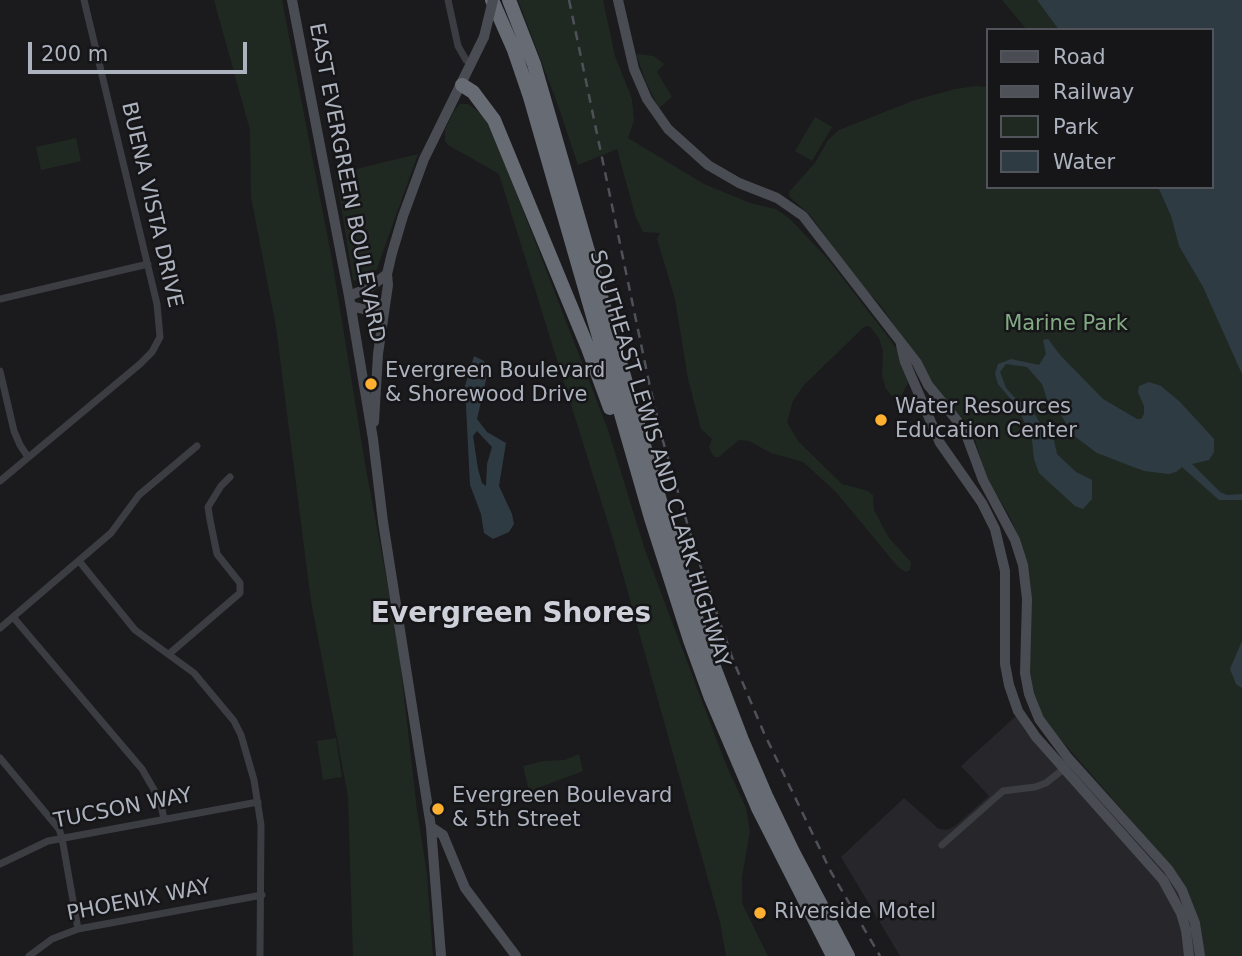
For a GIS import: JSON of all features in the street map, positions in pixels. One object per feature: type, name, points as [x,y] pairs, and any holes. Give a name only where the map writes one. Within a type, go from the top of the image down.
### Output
[{"type":"highway","name":"SOUTHEAST LEWIS AND CLARK HIGHWAY","points":[[493,0],[530,97],[690,640],[733,750],[783,860],[834,956]]},
{"type":"highway","name":"SOUTHEAST LEWIS AND CLARK HIGHWAY","points":[[509,0],[534,64],[701,633],[766,796],[848,956]]},
{"type":"highway","points":[[462,85],[473,92],[483,104],[503,140],[588,348],[652,518]]},
{"type":"street","name":"BUENA VISTA DRIVE","points":[[28,457],[140,364],[152,352],[160,337],[161,323],[148,264],[84,0]]},
{"type":"street","name":"EAST EVERGREEN BOULEVARD","points":[[292,0],[350,301],[373,439],[383,522],[430,827],[440,956]]},
{"type":"street","points":[[448,0],[458,46],[466,60],[472,64]]},
{"type":"street","points":[[373,439],[378,354],[387,274],[403,216],[418,176],[484,37],[493,0]]},
{"type":"street","points":[[611,0],[632,81],[642,104],[665,136],[707,173],[741,191],[779,206],[808,224]]},
{"type":"street","points":[[618,0],[634,69],[647,99],[668,129],[708,165],[739,183],[777,198],[803,216],[917,362],[928,385],[964,429],[983,480],[1015,540],[1023,565],[1027,599],[1025,673],[1029,694],[1068,766]]},
{"type":"street","points":[[0,299],[148,264]]},
{"type":"street","points":[[384,303],[366,310],[350,301],[387,274]]},
{"type":"street","points":[[900,342],[905,362],[940,443],[982,503],[995,529],[1002,553],[1006,588],[1005,664],[1018,711],[1027,725],[1068,766],[1133,839],[1163,880],[1173,895],[1186,930],[1189,956]]},
{"type":"street","points":[[0,371],[14,431],[28,457],[0,481]]},
{"type":"street","points":[[930,421],[938,411],[948,409]]},
{"type":"street","points":[[0,628],[111,533],[139,495],[197,446]]},
{"type":"street","points":[[954,462],[966,460],[973,451]]},
{"type":"street","points":[[169,654],[240,593],[240,583],[217,555],[208,507],[221,486],[230,478]]},
{"type":"street","points":[[79,561],[135,630],[194,673],[234,721],[241,735],[261,825],[260,956]]},
{"type":"street","points":[[13,617],[142,769],[160,800],[163,819]]},
{"type":"street","points":[[0,758],[53,820],[62,838],[78,929]]},
{"type":"street","points":[[942,845],[1003,791],[1046,783],[1068,766]]},
{"type":"street","name":"TUCSON WAY","points":[[0,864],[41,844],[62,838],[258,802]]},
{"type":"street","points":[[430,827],[443,835],[465,888],[516,956]]},
{"type":"street","points":[[1133,839],[1168,869],[1182,890],[1190,907],[1200,956]]},
{"type":"street","name":"PHOENIX WAY","points":[[29,956],[52,939],[78,929],[262,895]]},
{"type":"street","points":[[1199,942],[1207,956]]},
{"type":"shaded area","points":[[1016,716],[1025,731],[1056,767],[1072,754],[1138,828],[1187,890],[1200,924],[1205,956],[900,956],[841,857],[904,798],[939,829],[947,830],[955,826],[989,796],[961,766]]},
{"type":"green space","points":[[214,0],[282,0],[332,260],[366,469],[397,635],[427,874],[433,956],[353,956],[348,796],[311,601],[276,327],[251,197],[250,130]]},
{"type":"green space","points":[[518,0],[603,0],[615,56],[632,99],[634,121],[628,138],[704,184],[750,203],[776,209],[790,219],[827,258],[889,338],[901,356],[906,373],[908,383],[901,396],[894,398],[886,389],[882,375],[883,351],[879,338],[869,326],[864,327],[803,386],[793,401],[787,422],[798,441],[842,484],[873,495],[874,510],[889,538],[911,562],[910,570],[906,572],[898,567],[836,492],[803,462],[771,453],[749,441],[739,440],[719,457],[712,454],[709,447],[712,439],[701,429],[688,379],[675,299],[657,239],[660,233],[643,232],[636,218],[617,149],[578,165]]},
{"type":"green space","points":[[1002,0],[1037,0],[1058,28],[1025,28]]},
{"type":"green space","points":[[636,54],[654,56],[664,64],[657,72],[672,97],[659,108],[646,82]]},
{"type":"green space","name":"Marine Park","points":[[986,87],[986,189],[1159,189],[1171,216],[1179,246],[1203,287],[1239,363],[1242,374],[1242,956],[1205,956],[1200,924],[1187,890],[1138,828],[1050,727],[1039,710],[1028,670],[1018,536],[986,477],[973,433],[965,420],[934,390],[921,364],[881,306],[857,280],[810,215],[790,197],[789,192],[815,163],[828,140],[839,130],[915,100],[955,89]]},
{"type":"green space","points":[[460,104],[468,104],[484,116],[507,169],[608,430],[645,550],[725,762],[746,808],[750,831],[742,877],[742,903],[768,956],[726,956],[720,922],[613,539],[499,174],[445,141],[445,130]]},
{"type":"green space","points":[[815,117],[832,127],[812,161],[795,151]]},
{"type":"green space","points":[[76,138],[81,161],[41,170],[36,147]]},
{"type":"green space","points":[[418,154],[376,271],[372,278],[364,282],[353,280],[336,174]]},
{"type":"green space","points":[[336,738],[342,777],[323,780],[317,741]]},
{"type":"green space","points":[[579,754],[583,771],[535,789],[530,795],[523,766],[543,761],[565,760]]},
{"type":"water","points":[[1037,0],[1242,0],[1242,374],[1203,287],[1179,246],[1171,216],[1159,189],[1214,189],[1214,28],[1058,28]]},
{"type":"water","points":[[1048,339],[1103,399],[1137,419],[1141,419],[1144,414],[1139,386],[1149,382],[1161,386],[1180,402],[1214,439],[1214,452],[1209,460],[1192,464],[1220,492],[1227,495],[1242,494],[1242,500],[1219,500],[1182,467],[1169,474],[1144,471],[1097,453],[1073,435],[1061,415],[1048,402],[1042,384],[1027,367],[1006,364],[1000,372],[1006,388],[1015,398],[1030,407],[1042,426],[1053,436],[1057,454],[1076,472],[1092,480],[1092,499],[1083,509],[1075,506],[1039,473],[1032,439],[1018,408],[998,384],[995,374],[998,364],[1011,359],[1039,365],[1046,354],[1043,340]]},
{"type":"water","points":[[474,356],[484,361],[488,371],[477,419],[487,432],[506,443],[499,486],[514,524],[509,532],[493,539],[484,533],[481,514],[470,485],[465,386]],"holes":[[[477,431],[492,447],[487,464],[486,486],[482,483],[478,469],[473,436]]]},
{"type":"water","points":[[1242,641],[1242,688],[1236,684],[1230,669]]},
{"type":"railway","points":[[569,0],[650,387],[696,553],[733,660],[764,733],[831,872],[880,956]]},
{"type":"place","name":"Evergreen Boulevard & Shorewood Drive","points":[[371,384]]},
{"type":"place","name":"Water Resources Education Center","points":[[881,420]]},
{"type":"place","name":"Evergreen Boulevard & 5th Street","points":[[438,809]]},
{"type":"place","name":"Riverside Motel","points":[[760,913]]},
{"type":"district","name":"Evergreen Shores","points":[[511,615]]}]
